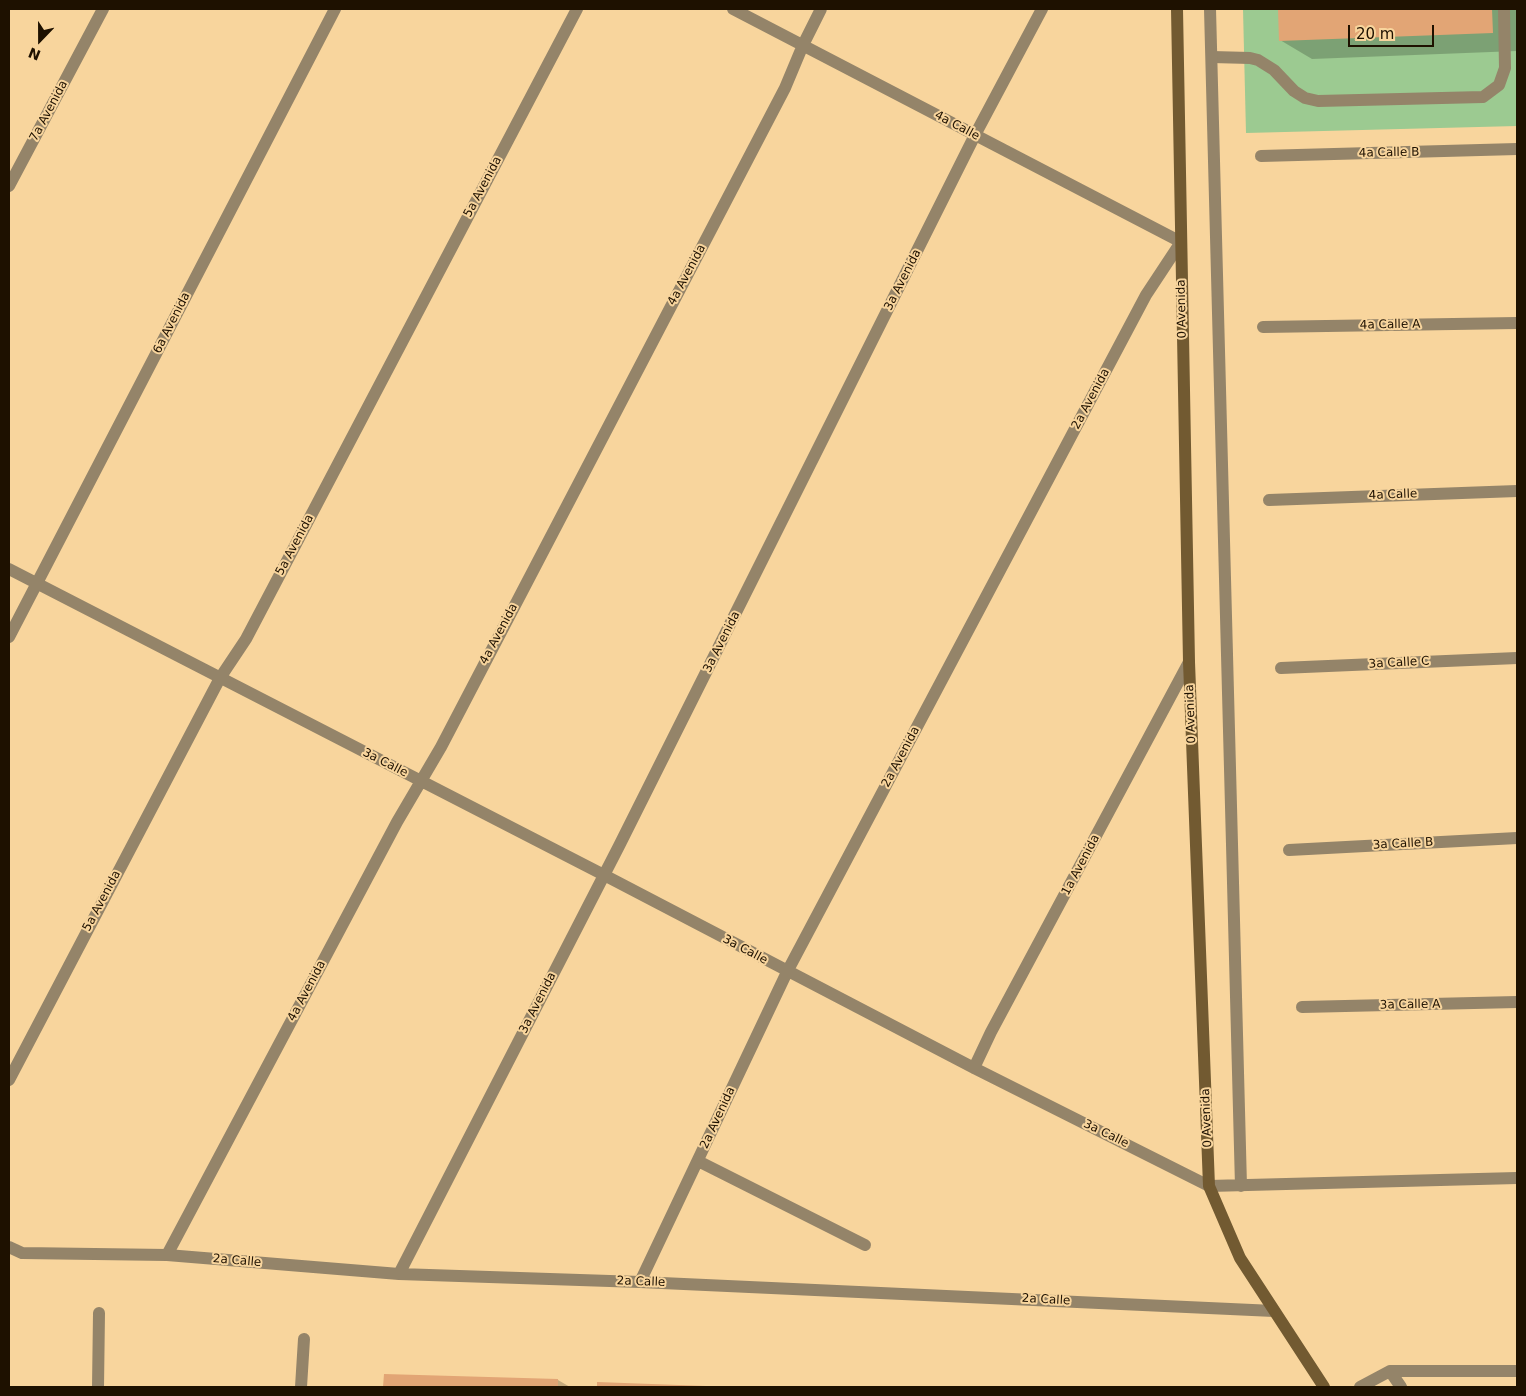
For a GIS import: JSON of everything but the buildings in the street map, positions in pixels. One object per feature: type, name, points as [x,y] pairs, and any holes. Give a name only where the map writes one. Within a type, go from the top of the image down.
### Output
[{"type":"street","name":"7a Avenida","points":[[9,186],[103,9]]},
{"type":"street","name":"6a Avenida","points":[[9,637],[335,9]]},
{"type":"street","name":"5a Avenida","points":[[9,1080],[220,678],[246,639],[577,9]]},
{"type":"street","name":"4a Calle","points":[[734,9],[1181,242]]},
{"type":"street","name":"4a Avenida","points":[[168,1255],[396,822],[441,747],[785,88],[803,44],[821,9]]},
{"type":"street","name":"3a Avenida","points":[[399,1274],[642,802],[975,135],[1042,9]]},
{"type":"street","name":"0 Avenida","points":[[1177,9],[1189,662],[1210,1186],[1240,1258],[1324,1387]]},
{"type":"street","points":[[1210,9],[1241,1186]]},
{"type":"street","points":[[1212,57],[1258,60],[1274,70],[1294,91],[1305,98],[1318,101],[1483,97],[1499,85],[1505,68],[1504,9]]},
{"type":"street","name":"4a Calle B","points":[[1261,156],[1517,149]]},
{"type":"street","name":"2a Avenida","points":[[640,1282],[787,972],[1146,295],[1181,242]]},
{"type":"street","name":"4a Calle A","points":[[1263,327],[1517,323]]},
{"type":"street","name":"4a Calle","points":[[1269,500],[1517,491]]},
{"type":"street","name":"3a Calle","points":[[9,569],[604,875],[787,972],[1210,1186],[1517,1178]]},
{"type":"street","name":"3a Calle C","points":[[1281,668],[1517,658]]},
{"type":"street","name":"1a Avenida","points":[[974,1068],[991,1032],[1189,662]]},
{"type":"street","name":"3a Calle B","points":[[1289,850],[1517,838]]},
{"type":"street","name":"3a Calle A","points":[[1302,1008],[1517,1002]]},
{"type":"street","points":[[698,1161],[865,1245]]},
{"type":"street","name":"2a Calle","points":[[9,1247],[22,1253],[168,1255],[399,1274],[640,1282],[1274,1311]]},
{"type":"street","points":[[98,1387],[99,1313]]},
{"type":"street","points":[[301,1387],[304,1339]]},
{"type":"street","points":[[1390,1370],[1401,1387]]},
{"type":"street","points":[[1360,1387],[1390,1370],[1517,1371]]},
{"type":"green space","points":[[1243,9],[1517,9],[1517,126],[1246,133]]}]
